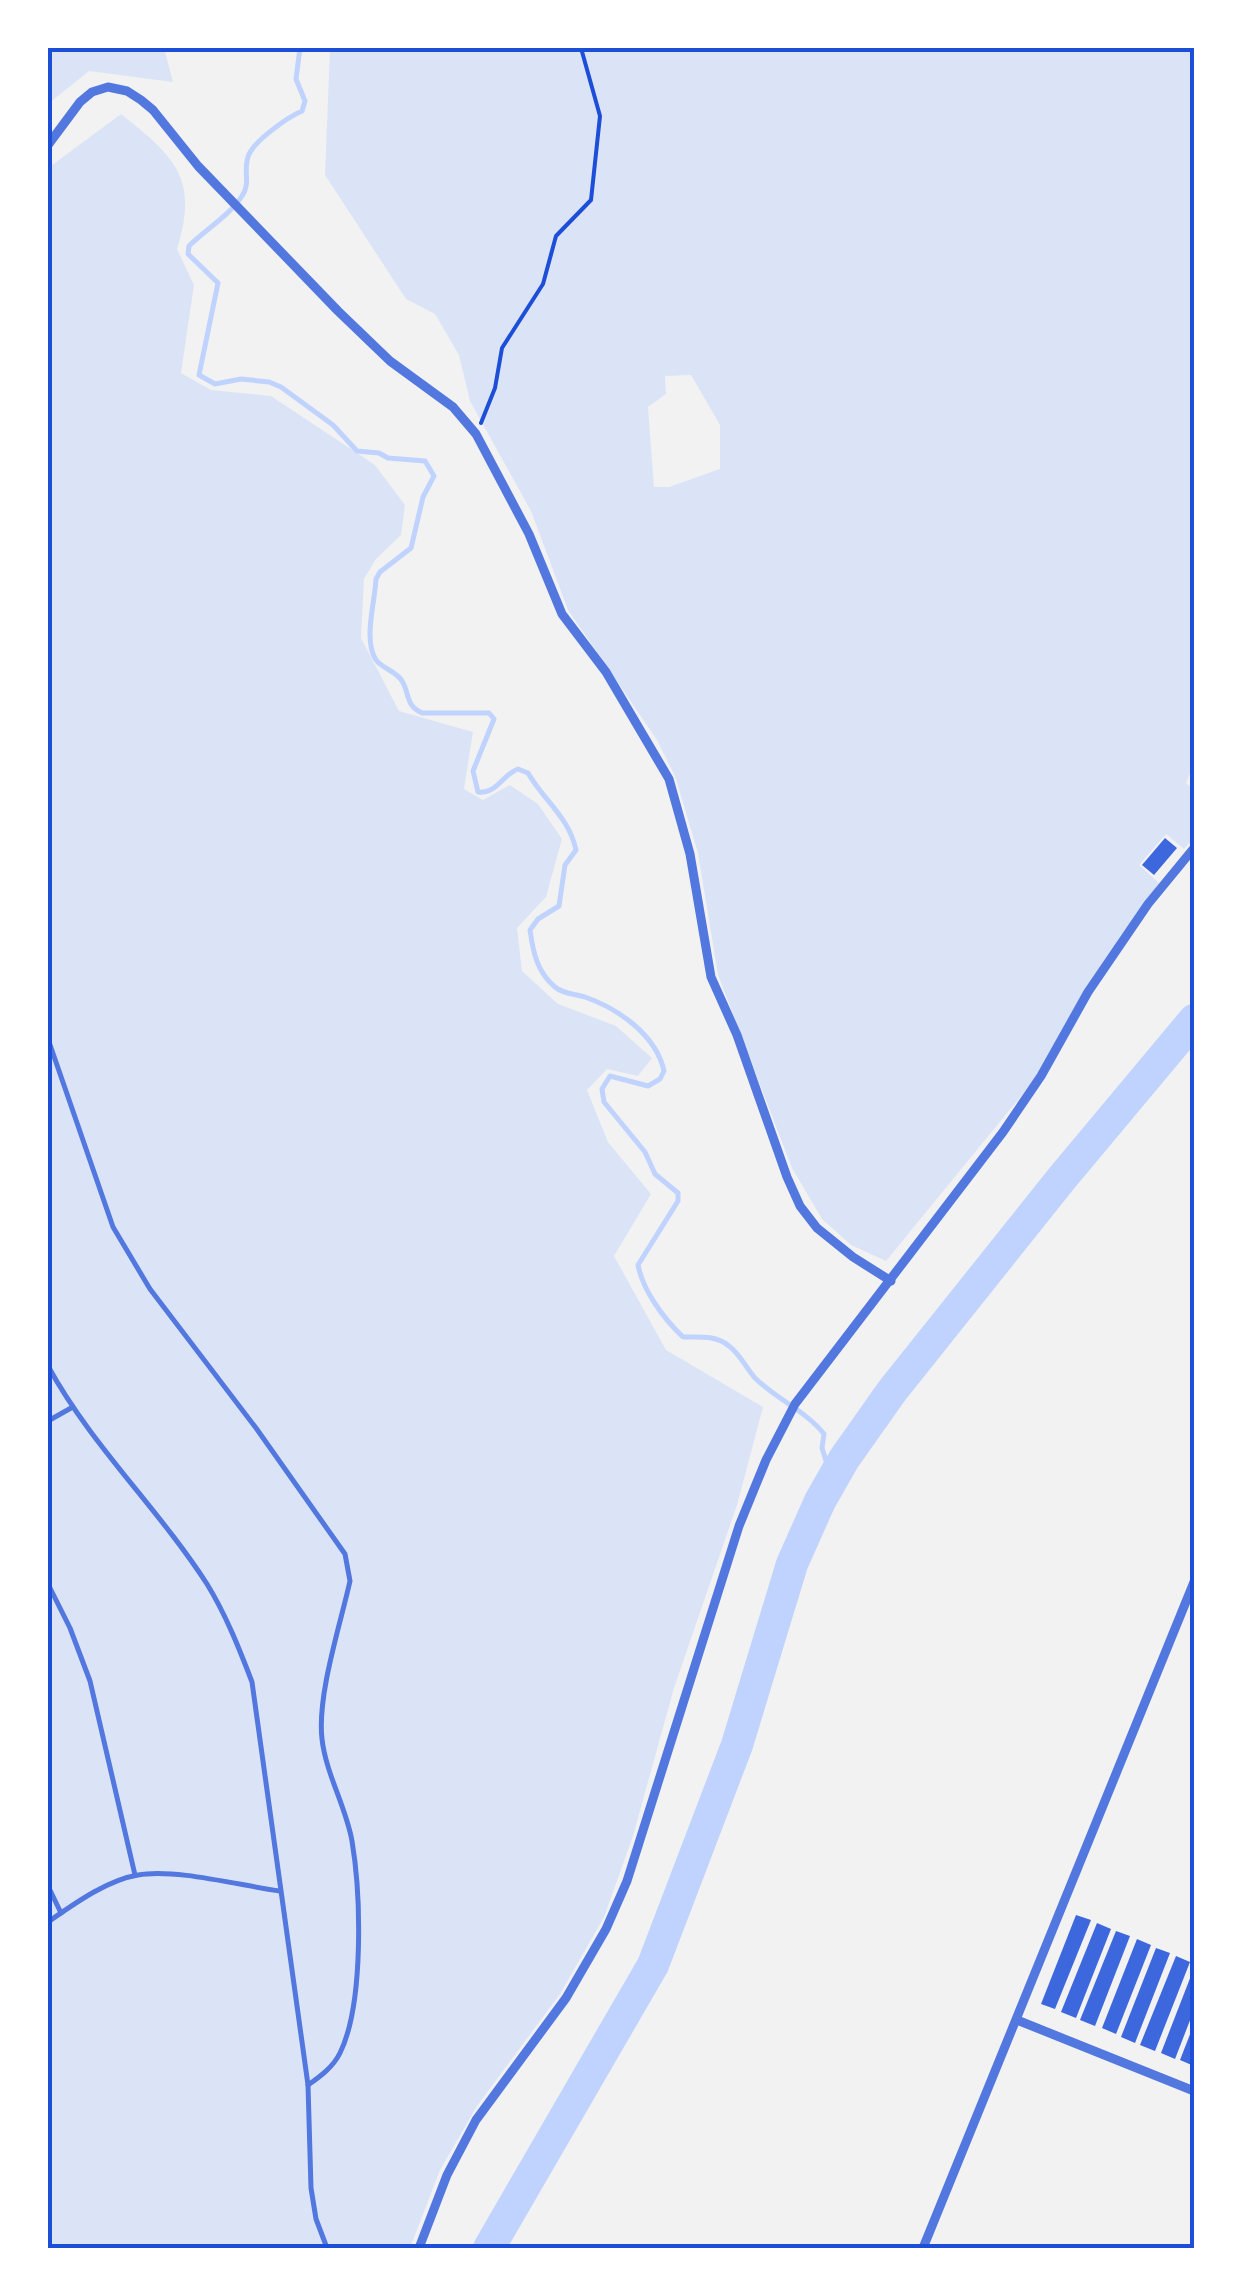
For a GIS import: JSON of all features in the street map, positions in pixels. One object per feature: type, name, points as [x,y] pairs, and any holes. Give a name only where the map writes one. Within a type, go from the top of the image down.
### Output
[{"type":"street","points":[[48,146],[92,92],[108,88],[127,91],[141,100],[198,166],[338,311],[390,361],[453,407],[476,434],[529,534],[562,614],[606,672],[669,780],[690,854],[712,978],[737,1034],[786,1177],[800,1206],[817,1228],[853,1258],[891,1281]]},
{"type":"street","points":[[418,2248],[447,2175],[476,2120],[566,1998],[606,1929],[627,1880],[717,1593],[766,1460],[795,1404],[1004,1132],[1088,992],[1148,904],[1194,848]]},
{"type":"street","points":[[923,2248],[1194,1582]]},
{"type":"street","points":[[1017,2020],[1194,2092]]},
{"type":"lane","points":[[48,1039],[114,1227],[150,1289],[256,1428],[346,1554],[350,1567],[322,1710],[322,1740],[352,1839],[356,1988],[352,2022],[339,2055],[326,2072],[308,2085]]},
{"type":"lane","points":[[48,1366],[71,1408],[180,1545],[208,1587],[233,1632],[254,1697],[308,2085],[311,2188],[316,2219],[327,2248]]},
{"type":"lane","points":[[48,1421],[71,1408]]},
{"type":"lane","points":[[48,1584],[90,1681],[136,1875]]},
{"type":"lane","points":[[48,1922],[103,1888],[136,1875],[159,1873],[280,1891]]},
{"type":"lane","points":[[48,1886],[61,1913]]},
{"type":"path","points":[[476,434],[496,388],[502,348],[543,284],[556,236],[590,200],[600,116],[581,48]]},
{"type":"shaded area","points":[[48,48],[164,48],[173,82],[89,71],[48,104]]},
{"type":"shaded area","points":[[330,48],[1194,48],[1194,764],[1186,783],[1194,790],[1194,838],[1184,849],[1166,834],[1139,865],[1159,883],[1087,986],[1039,1074],[886,1261],[851,1245],[822,1219],[792,1168],[718,975],[698,853],[675,776],[657,740],[568,610],[531,511],[470,401],[459,355],[435,314],[406,299],[325,175]],"holes":[[[691,375],[720,425],[720,469],[669,487],[654,487],[648,407],[666,394],[665,376]]]},
{"type":"shaded area","points":[[121,114],[156,143],[183,186],[183,225],[177,249],[194,285],[181,373],[211,390],[271,396],[375,465],[405,505],[401,535],[376,559],[364,579],[361,638],[399,711],[473,732],[464,789],[483,800],[510,785],[538,804],[562,839],[546,897],[517,928],[522,971],[558,1004],[616,1026],[652,1058],[638,1076],[607,1069],[587,1090],[608,1142],[651,1194],[614,1256],[666,1350],[763,1407],[737,1505],[674,1688],[633,1836],[604,1917],[560,1994],[477,2106],[440,2170],[410,2248],[48,2248],[48,168]]},
{"type":"building","points":[[1165,838],[1177,848],[1154,875],[1142,865]]},
{"type":"building","points":[[1076,1915],[1091,1920],[1055,2009],[1041,2004]]},
{"type":"building","points":[[1097,1923],[1111,1929],[1076,2018],[1061,2012]]},
{"type":"building","points":[[1116,1931],[1130,1936],[1095,2026],[1080,2020]]},
{"type":"building","points":[[1137,1939],[1151,1945],[1116,2034],[1102,2028]]},
{"type":"building","points":[[1156,1948],[1170,1953],[1135,2043],[1121,2037]]},
{"type":"building","points":[[1176,1956],[1190,1962],[1155,2051],[1140,2045]]},
{"type":"building","points":[[1194,1968],[1194,2010],[1175,2059],[1161,2053]]},
{"type":"building","points":[[1194,2024],[1194,2066],[1180,2060]]},
{"type":"waterway","points":[[300,48],[296,79],[305,101],[302,111],[256,144],[248,157],[242,196],[189,246],[188,254],[218,283],[199,375],[215,384],[241,379],[281,387],[333,425],[357,451],[425,461],[434,476],[423,497],[411,548],[376,579],[370,632],[372,652],[379,663],[399,678],[410,703],[422,713],[489,713],[494,719],[473,771],[478,792],[490,790],[518,769],[528,773],[568,828],[576,850],[565,865],[559,906],[538,919],[530,930],[537,961],[558,989],[598,1002],[634,1025],[653,1046],[664,1071],[660,1079],[648,1086],[610,1076],[602,1089],[604,1102],[645,1152],[655,1174],[678,1193],[678,1201],[638,1265],[644,1285],[683,1337],[724,1342],[763,1385],[817,1426],[824,1434],[822,1448],[832,1480]]},
{"type":"waterway","points":[[489,2248],[653,1965],[737,1745],[792,1564],[844,1459],[892,1391],[1194,1020]]}]
